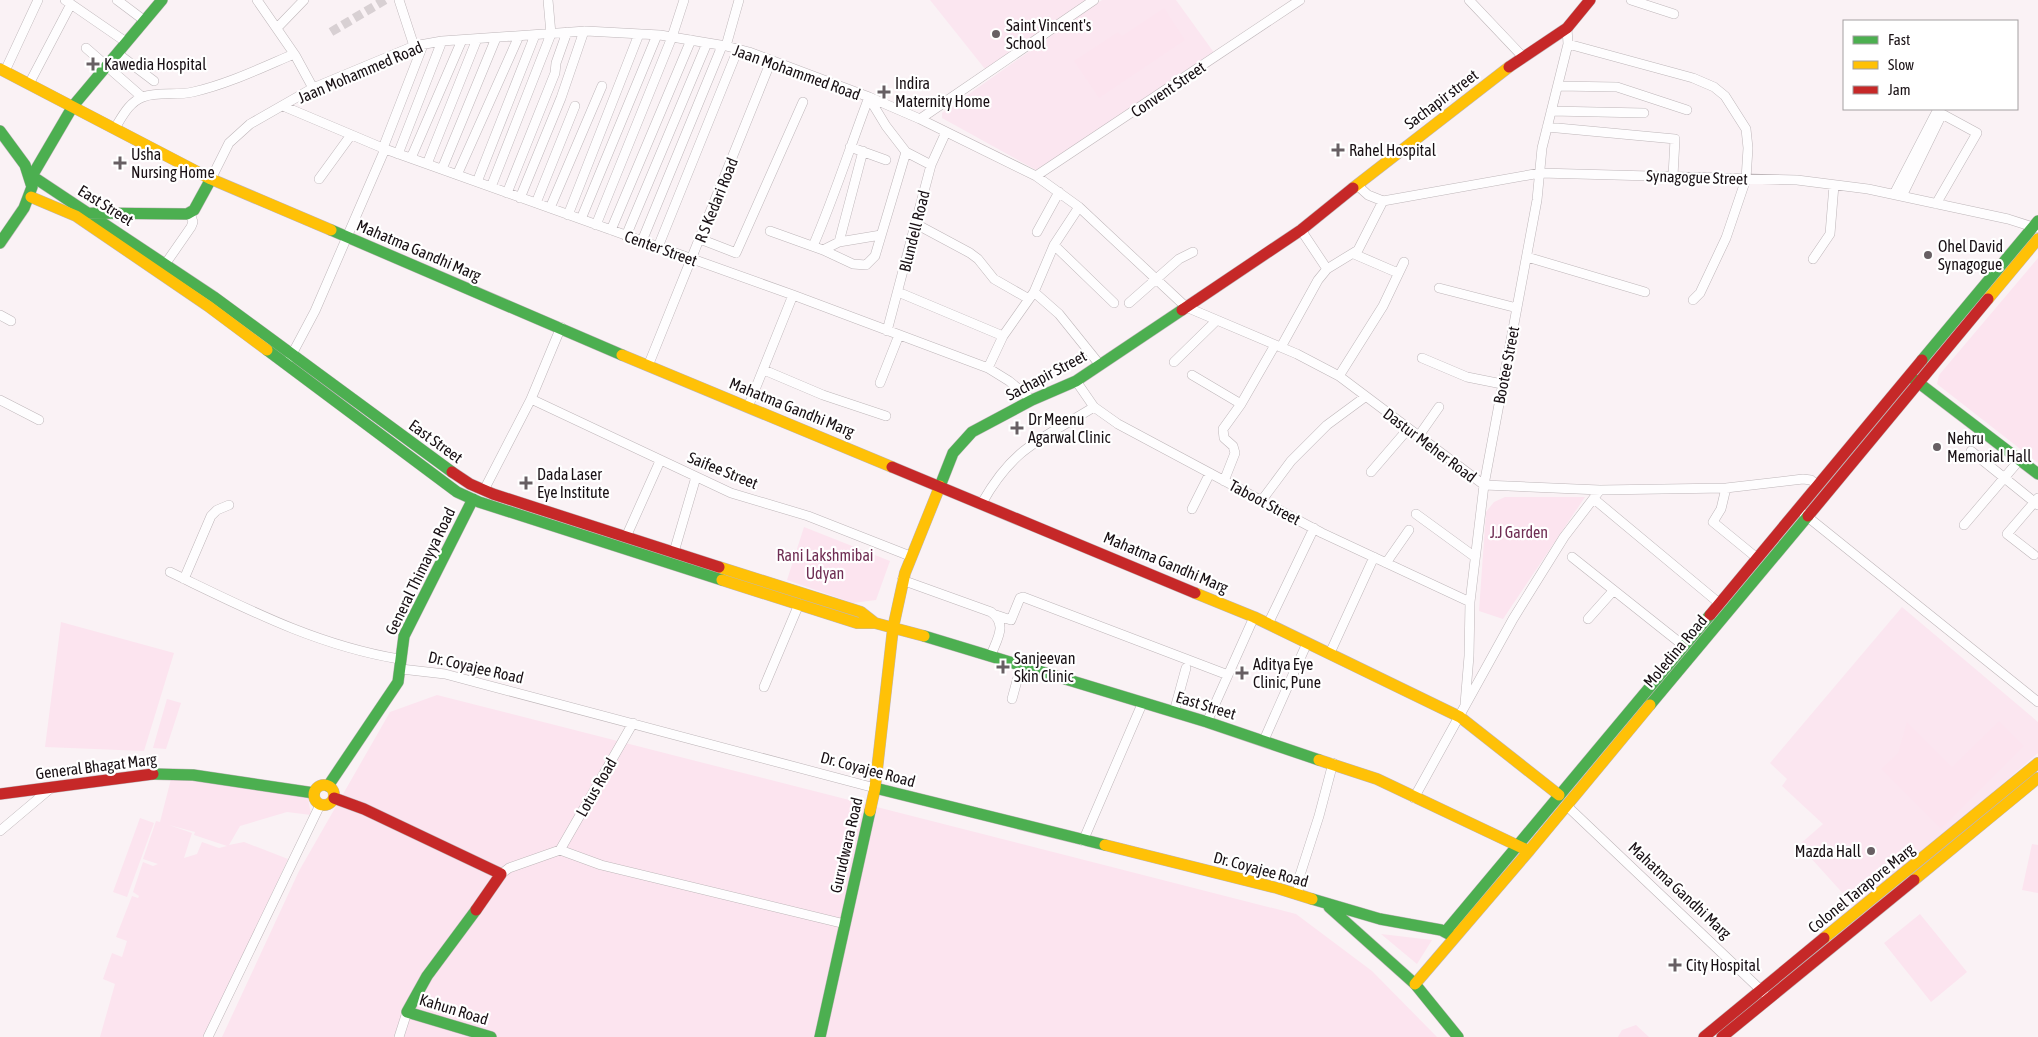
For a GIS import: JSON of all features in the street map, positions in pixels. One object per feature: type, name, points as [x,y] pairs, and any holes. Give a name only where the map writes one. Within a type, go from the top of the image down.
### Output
[{"type":"main road","points":[[1,239],[32,187],[73,106],[162,0]]},
{"type":"main road","name":"Sachapir street","points":[[1186,307],[1301,230],[1523,57],[1567,28],[1590,0]]},
{"type":"main road","name":"Mahatma Gandhi Marg","points":[[2,70],[211,179],[561,327],[648,366],[1254,617],[1460,717],[1559,795]]},
{"type":"main road","points":[[0,131],[32,187]]},
{"type":"main road","points":[[76,216],[88,212],[187,214],[194,210],[211,179]]},
{"type":"main road","name":"East Street","points":[[32,187],[45,203],[76,216],[289,359],[470,484],[861,612],[875,623]]},
{"type":"main road","name":"East Street","points":[[32,187],[88,212],[166,263],[457,492],[473,499],[857,623],[875,623],[991,655],[1142,704],[1264,740],[1377,779],[1524,848]]},
{"type":"main road","points":[[1915,376],[2037,225]]},
{"type":"main road","points":[[1915,376],[2038,239]]},
{"type":"main road","name":"Sachapir Street","points":[[940,486],[953,453],[972,432],[1032,400],[1076,381],[1186,307]]},
{"type":"main road","points":[[1915,376],[2021,458],[2038,474]]},
{"type":"main road","name":"Moledina Road","points":[[1524,848],[1559,795],[1797,508],[1915,376]]},
{"type":"main road","name":"Moledina Road","points":[[1524,848],[1567,806],[1807,516],[1915,376]]},
{"type":"main road","points":[[2021,458],[2038,467]]},
{"type":"main road","points":[[893,628],[896,601],[902,580],[910,556],[940,486]]},
{"type":"main road","name":"General Thimayya Road","points":[[328,786],[394,689],[404,636],[473,499]]},
{"type":"main road","name":"Gurudwara Road","points":[[820,1037],[875,788],[893,628]]},
{"type":"main road","name":"Colonel Tarapore Marg","points":[[1722,1037],[1766,994],[2038,763]]},
{"type":"main road","name":"General Bhagat Marg","points":[[0,794],[144,775],[172,774],[314,793]]},
{"type":"main road","name":"Colonel Tarapore Marg","points":[[1704,1037],[1766,994],[2038,778]]},
{"type":"main road","points":[[320,786],[328,786],[332,790],[334,798],[328,804],[320,805],[314,798],[314,793],[320,786]]},
{"type":"main road","name":"Dr. Coyajee Road","points":[[875,788],[1298,895],[1376,918],[1450,934]]},
{"type":"main road","points":[[334,798],[364,809],[501,874],[472,918],[423,980],[407,1012]]},
{"type":"main road","points":[[1423,993],[1432,966],[1450,934],[1524,848]]},
{"type":"main road","points":[[1327,905],[1415,984],[1449,1029],[1458,1037]]},
{"type":"main road","points":[[1365,939],[1365,932],[1369,924],[1376,918]]},
{"type":"main road","points":[[1415,984],[1432,966]]},
{"type":"main road","name":"Kahun Road","points":[[407,1012],[491,1037]]},
{"type":"street","points":[[2,70],[38,0]]},
{"type":"street","points":[[117,0],[145,20]]},
{"type":"street","points":[[257,0],[296,57],[313,88]]},
{"type":"street","points":[[277,28],[304,0]]},
{"type":"street","points":[[491,187],[551,34],[548,0]]},
{"type":"street","points":[[596,225],[672,37],[684,0]]},
{"type":"street","points":[[642,241],[724,46],[739,0]]},
{"type":"street","points":[[920,119],[1094,0]]},
{"type":"street","name":"Convent Street","points":[[1036,176],[1300,0]]},
{"type":"street","points":[[1469,0],[1523,57]]},
{"type":"street","points":[[1631,0],[1674,14]]},
{"type":"street","points":[[29,84],[68,2],[126,42]]},
{"type":"street","points":[[289,359],[347,237],[384,149],[419,45],[400,4]]},
{"type":"street","name":"Bootee Street","points":[[1465,704],[1469,656],[1470,602],[1484,485],[1527,257],[1542,148],[1568,44],[1567,28]]},
{"type":"street","points":[[520,198],[564,91],[584,31]]},
{"type":"street","name":"Jaan Mohammed Road","points":[[211,179],[229,143],[250,124],[313,88],[419,45],[442,41],[584,31],[672,37],[738,49],[771,60],[920,119],[1036,176],[1078,207],[1186,307]]},
{"type":"street","points":[[507,193],[555,73],[556,63],[567,32]]},
{"type":"street","points":[[568,215],[638,34]]},
{"type":"street","points":[[477,182],[535,35]]},
{"type":"street","points":[[581,220],[656,35]]},
{"type":"street","points":[[457,175],[518,36]]},
{"type":"street","points":[[442,170],[496,38]]},
{"type":"street","points":[[427,164],[477,39]]},
{"type":"street","points":[[411,158],[462,40]]},
{"type":"street","points":[[611,230],[691,40]]},
{"type":"street","points":[[398,154],[442,41]]},
{"type":"street","points":[[626,236],[707,43]]},
{"type":"street","points":[[1568,44],[1693,78],[1714,87],[1725,96],[1746,129],[1748,148],[1746,178],[1726,238],[1700,293],[1693,300]]},
{"type":"street","points":[[86,48],[142,97]]},
{"type":"street","points":[[658,247],[738,49]]},
{"type":"street","points":[[117,53],[154,81]]},
{"type":"street","points":[[114,128],[130,106],[142,97],[154,94],[182,95],[217,87],[296,57]]},
{"type":"street","name":"R S Kedari Road","points":[[648,366],[771,60]]},
{"type":"street","points":[[550,208],[602,86]]},
{"type":"street","points":[[1558,86],[1618,87],[1688,110]]},
{"type":"street","points":[[813,246],[830,208],[869,98]]},
{"type":"street","points":[[869,98],[886,126],[906,152],[931,165]]},
{"type":"street","points":[[700,239],[736,253],[803,102]]},
{"type":"street","name":"Center Street","points":[[283,106],[384,149],[793,295],[988,368],[1010,381],[1032,400]]},
{"type":"street","points":[[536,203],[575,106]]},
{"type":"street","points":[[1898,195],[1938,110]]},
{"type":"street","points":[[1551,111],[1644,113]]},
{"type":"street","points":[[1898,195],[1942,114],[1977,133],[1936,204]]},
{"type":"street","points":[[1547,127],[1675,139],[1673,176]]},
{"type":"street","points":[[478,129],[495,135]]},
{"type":"street","name":"Blundell Road","points":[[887,331],[931,165],[946,132]]},
{"type":"street","points":[[319,179],[351,135]]},
{"type":"street","points":[[850,148],[886,160]]},
{"type":"street","points":[[839,242],[863,151]]},
{"type":"street","points":[[770,231],[813,246],[853,264],[866,265],[875,256],[906,152]]},
{"type":"street","name":"Synagogue Street","points":[[1383,201],[1540,173],[1746,178],[1834,185],[1898,195],[2037,225]]},
{"type":"street","points":[[1224,481],[1235,453],[1233,446],[1222,434],[1223,429],[1278,346],[1318,280],[1327,269],[1358,250],[1383,201],[1368,196],[1357,185]]},
{"type":"street","points":[[1813,260],[1826,242],[1832,226],[1834,185]]},
{"type":"street","points":[[1037,232],[1059,192]]},
{"type":"street","points":[[988,368],[1003,336],[1031,295],[1054,245],[1078,207]]},
{"type":"street","points":[[166,263],[191,228],[193,222],[190,212]]},
{"type":"street","name":"Sachapir Street","points":[[916,224],[970,252],[994,278],[1031,295],[1059,314],[1100,365]]},
{"type":"street","points":[[1301,230],[1327,269]]},
{"type":"street","points":[[823,250],[839,242],[881,235]]},
{"type":"street","points":[[1054,245],[1114,303]]},
{"type":"street","points":[[1129,303],[1180,259],[1193,252]]},
{"type":"street","points":[[1354,254],[1398,273]]},
{"type":"street","points":[[1527,257],[1645,292]]},
{"type":"street","points":[[1339,376],[1373,322],[1404,262]]},
{"type":"street","points":[[1439,288],[1517,308]]},
{"type":"street","points":[[898,292],[1003,336]]},
{"type":"street","points":[[748,407],[793,295]]},
{"type":"street","name":"Dastur Meher Road","points":[[1186,307],[1278,346],[1339,376],[1484,485],[1600,490],[1726,488],[1803,479],[1811,480],[1817,485]]},
{"type":"street","points":[[0,315],[11,321]]},
{"type":"street","points":[[1174,362],[1217,320]]},
{"type":"street","points":[[484,490],[531,399],[561,327]]},
{"type":"street","points":[[880,383],[899,335]]},
{"type":"street","points":[[1422,358],[1467,377],[1502,384]]},
{"type":"street","points":[[764,370],[823,395],[886,416]]},
{"type":"street","points":[[1192,375],[1241,404]]},
{"type":"street","name":"Taboot Street","points":[[1076,381],[1094,407],[1118,424],[1314,528],[1470,602]]},
{"type":"street","points":[[1262,500],[1291,461],[1327,426],[1365,397]]},
{"type":"street","name":"Saifee Street","points":[[531,399],[590,425],[660,461],[731,493],[808,516],[910,556]]},
{"type":"street","points":[[0,400],[38,420]]},
{"type":"street","points":[[982,503],[996,478],[1014,457],[1041,437],[1094,407]]},
{"type":"street","points":[[1418,437],[1439,407]]},
{"type":"street","points":[[1371,472],[1408,429]]},
{"type":"street","points":[[1971,451],[2037,501],[2007,534],[2034,556]]},
{"type":"street","points":[[1964,525],[2021,458]]},
{"type":"street","points":[[626,536],[660,461]]},
{"type":"street","points":[[1192,509],[1210,473]]},
{"type":"street","points":[[674,552],[696,478]]},
{"type":"street","points":[[1726,488],[1721,509],[1713,522],[1757,558]]},
{"type":"street","points":[[1414,798],[1460,717],[1465,704],[1564,537],[1600,490]]},
{"type":"street","points":[[1594,499],[1719,603]]},
{"type":"street","points":[[184,579],[211,516],[216,510],[229,505]]},
{"type":"street","points":[[1797,508],[2038,702]]},
{"type":"street","points":[[1416,514],[1475,557]]},
{"type":"street","points":[[1268,624],[1314,528]]},
{"type":"street","points":[[1386,563],[1409,530]]},
{"type":"street","points":[[1330,653],[1374,557]]},
{"type":"street","points":[[1572,557],[1684,646]]},
{"type":"street","name":"Dr. Coyajee Road","points":[[170,572],[279,625],[400,664],[633,723],[875,788]]},
{"type":"street","points":[[902,580],[1011,620],[1020,598],[1026,598],[1228,675]]},
{"type":"street","points":[[1588,619],[1613,591]]},
{"type":"street","points":[[764,687],[799,604]]},
{"type":"street","points":[[991,655],[1001,627],[1000,620],[996,616]]},
{"type":"street","points":[[1207,722],[1254,617]]},
{"type":"street","points":[[1264,740],[1307,642]]},
{"type":"street","points":[[1012,699],[1021,666]]},
{"type":"street","points":[[1174,712],[1186,668]]},
{"type":"street","points":[[1083,841],[1142,704]]},
{"type":"street","name":"Lotus Road","points":[[560,850],[633,723]]},
{"type":"street","points":[[1298,895],[1299,878],[1319,816],[1332,763]]},
{"type":"street","points":[[0,831],[52,788]]},
{"type":"street","points":[[208,1037],[320,805]]},
{"type":"street","name":"Mahatma Gandhi Marg","points":[[1567,806],[1766,994]]},
{"type":"street","points":[[501,874],[516,864],[560,850],[601,865],[845,924]]},
{"type":"street","points":[[399,1037],[407,1012]]},
{"type":"shaded area","name":"Saint Vincent's School","points":[[930,0],[1086,0],[985,69]]},
{"type":"shaded area","points":[[1102,0],[1176,0],[1215,54],[1036,170],[942,118],[942,113]]},
{"type":"shaded area","points":[[1902,607],[2038,722],[2038,753],[1858,910],[1799,845],[1823,824],[1782,786],[1787,779],[1770,763]]},
{"type":"green space","points":[[1164,8],[1185,40],[1099,98],[1074,61],[1118,32],[1122,36]]},
{"type":"green space","points":[[2038,258],[2038,463],[1937,384],[1939,375]]},
{"type":"green space","name":"J.J Garden","points":[[1505,497],[1585,497],[1503,619],[1479,611],[1486,512],[1494,502]]},
{"type":"green space","name":"Rani Lakshmibai Udyan","points":[[804,527],[890,561],[876,600],[853,603],[787,580]]},
{"type":"green space","points":[[61,622],[174,653],[144,751],[45,747]]},
{"type":"green space","points":[[437,695],[1296,914],[1372,971],[1437,1037],[222,1037],[299,871],[390,712]]},
{"type":"green space","points":[[167,699],[181,703],[166,749],[153,748]]},
{"type":"green space","points":[[1999,721],[2024,746],[1941,829],[1881,769],[1898,753],[1907,722],[1952,767]]},
{"type":"green space","points":[[171,779],[232,785],[308,797],[311,815],[287,812],[240,826],[229,845],[244,842],[288,859],[205,1037],[100,1037],[115,984],[103,979],[112,953],[122,957],[127,941],[116,937],[132,896],[138,898],[139,896],[133,892],[143,862],[153,866],[158,864],[143,859],[156,821],[160,822]],"holes":[[[169,825],[195,832],[194,835],[227,846],[219,848],[202,842],[197,854],[184,858],[192,833]]]},
{"type":"green space","points":[[140,818],[154,823],[127,897],[113,892]]},
{"type":"green space","points":[[2032,844],[2038,845],[2038,893],[2022,890]]},
{"type":"green space","points":[[1920,914],[1967,972],[1931,1002],[1884,943]]},
{"type":"green space","points":[[1381,934],[1432,940],[1417,964]]},
{"type":"green space","points":[[1636,1025],[1649,1037],[1618,1037],[1622,1030]]},
{"type":"tunnel","points":[[331,32],[385,0]]},
{"type":"traffic: fast","points":[[32,176],[73,106],[162,0]]},
{"type":"traffic: fast","points":[[0,131],[25,165],[32,187],[24,208],[0,243]]},
{"type":"traffic: fast","points":[[32,176],[214,297],[452,472]]},
{"type":"traffic: fast","points":[[86,213],[187,214],[194,210],[211,179]]},
{"type":"traffic: fast","points":[[1922,360],[2038,221]]},
{"type":"traffic: fast","points":[[331,230],[622,355]]},
{"type":"traffic: fast","points":[[940,486],[953,453],[972,432],[1032,400],[1076,381],[1182,310]]},
{"type":"traffic: fast","points":[[267,350],[457,492],[479,502],[722,580]]},
{"type":"traffic: fast","points":[[1911,377],[2038,474]]},
{"type":"traffic: fast","points":[[328,786],[398,682],[404,636],[473,499]]},
{"type":"traffic: fast","points":[[1650,705],[1808,516]]},
{"type":"traffic: fast","points":[[1518,845],[1710,615]]},
{"type":"traffic: fast","points":[[924,636],[1207,722],[1319,760]]},
{"type":"traffic: fast","points":[[153,774],[193,775],[314,793]]},
{"type":"traffic: fast","points":[[875,788],[1105,845]]},
{"type":"traffic: fast","points":[[820,1037],[870,811]]},
{"type":"traffic: fast","points":[[1446,931],[1518,845]]},
{"type":"traffic: fast","points":[[1312,899],[1380,919],[1441,930],[1454,937]]},
{"type":"traffic: fast","points":[[1329,907],[1415,984],[1458,1037]]},
{"type":"traffic: fast","points":[[476,910],[427,976],[407,1012],[491,1037]]},
{"type":"traffic: slow","points":[[1353,188],[1509,67]]},
{"type":"traffic: slow","points":[[0,69],[211,179],[331,230]]},
{"type":"traffic: slow","points":[[31,197],[76,216],[208,306],[267,350]]},
{"type":"traffic: slow","points":[[1988,299],[2038,239]]},
{"type":"traffic: slow","points":[[622,355],[892,467]]},
{"type":"traffic: slow","points":[[893,628],[905,573],[940,486]]},
{"type":"traffic: slow","points":[[719,567],[861,612],[875,623]]},
{"type":"traffic: slow","points":[[722,580],[857,623],[875,623],[924,636]]},
{"type":"traffic: slow","points":[[1195,593],[1254,617],[1460,717],[1559,795]]},
{"type":"traffic: slow","points":[[870,811],[875,788],[893,628]]},
{"type":"traffic: slow","points":[[1319,760],[1377,779],[1529,851],[1650,705]]},
{"type":"traffic: slow","points":[[1824,938],[2038,763]]},
{"type":"traffic: slow","points":[[1914,880],[2038,778]]},
{"type":"traffic: slow","points":[[324,785],[331,788],[334,795],[331,802],[324,805],[317,802],[314,795],[317,788],[324,785]]},
{"type":"traffic: slow","points":[[1105,845],[1277,888],[1312,899]]},
{"type":"traffic: slow","points":[[1415,984],[1529,851]]},
{"type":"traffic: jam","points":[[1509,67],[1567,28],[1590,0]]},
{"type":"traffic: jam","points":[[1182,310],[1301,230],[1353,188]]},
{"type":"traffic: jam","points":[[1808,516],[1988,299]]},
{"type":"traffic: jam","points":[[1710,615],[1922,360]]},
{"type":"traffic: jam","points":[[892,467],[1195,593]]},
{"type":"traffic: jam","points":[[452,472],[470,484],[493,494],[719,567]]},
{"type":"traffic: jam","points":[[0,794],[153,774]]},
{"type":"traffic: jam","points":[[334,798],[364,809],[501,874],[476,910]]},
{"type":"traffic: jam","points":[[1722,1037],[1914,880]]},
{"type":"traffic: jam","points":[[1704,1037],[1824,938]]},
{"type":"place","name":"Saint Vincent's School","points":[[996,34]]},
{"type":"place","name":"Kawedia Hospital","points":[[93,64]]},
{"type":"place","name":"Indira Maternity Home","points":[[884,92]]},
{"type":"place","name":"Rahel Hospital","points":[[1338,150]]},
{"type":"place","name":"Usha Nursing Home","points":[[120,163]]},
{"type":"place","name":"Ohel David Synagogue","points":[[1928,255]]},
{"type":"place","name":"Dr Meenu Agarwal Clinic","points":[[1017,428]]},
{"type":"place","name":"Nehru Memorial Hall","points":[[1937,447]]},
{"type":"place","name":"Dada Laser Eye Institute","points":[[526,483]]},
{"type":"place","name":"Sanjeevan Skin Clinic","points":[[1003,667]]},
{"type":"place","name":"Aditya Eye Clinic, Pune","points":[[1242,673]]},
{"type":"place","name":"Mazda Hall","points":[[1871,851]]},
{"type":"place","name":"City Hospital","points":[[1675,965]]}]
